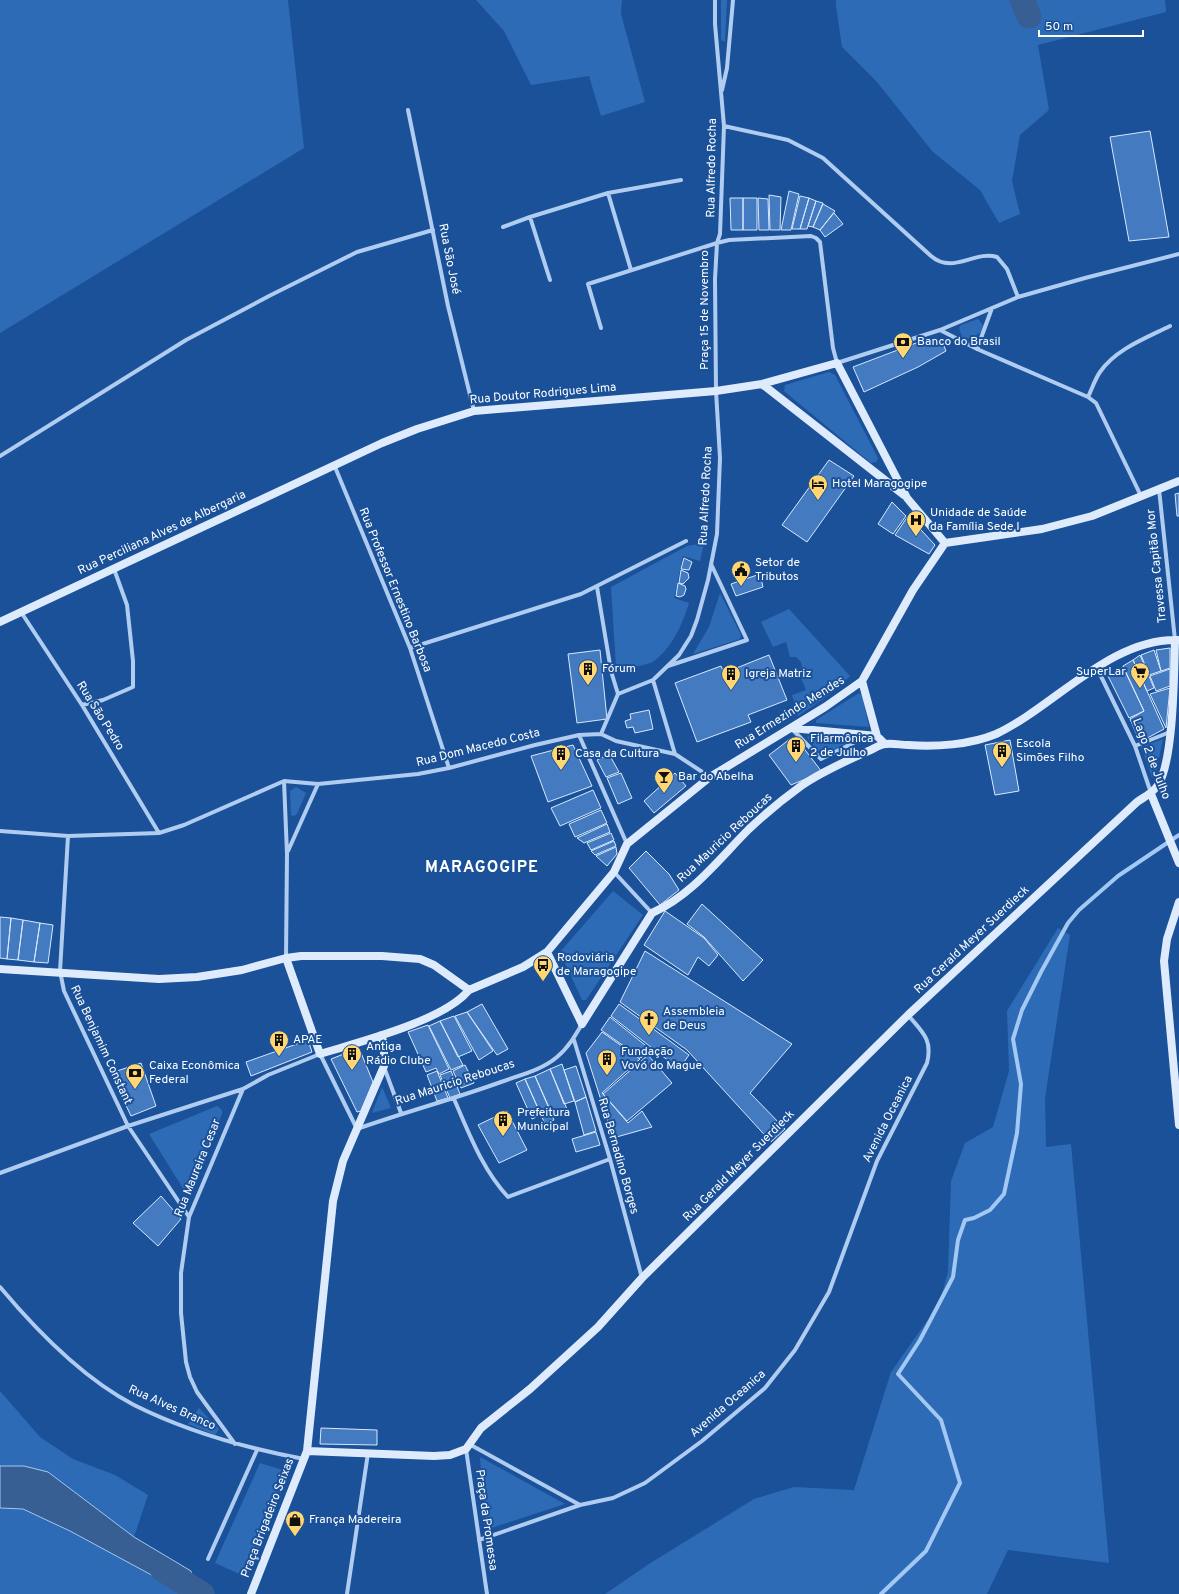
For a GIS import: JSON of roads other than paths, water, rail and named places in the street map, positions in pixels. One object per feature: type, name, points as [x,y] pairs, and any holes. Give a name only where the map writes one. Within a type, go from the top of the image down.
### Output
[{"type":"street","name":"Rua Alfredo Rocha","points":[[715,0],[724,126],[720,234],[717,243]]},
{"type":"street","points":[[721,94],[727,68],[733,0]]},
{"type":"street","name":"Rua São José","points":[[408,110],[448,306],[474,411]]},
{"type":"street","points":[[724,126],[788,140],[823,158],[931,256],[940,262],[960,263],[981,257],[995,256],[1005,265],[1018,297]]},
{"type":"street","points":[[503,227],[530,216],[608,193],[681,180]]},
{"type":"street","points":[[608,193],[631,270]]},
{"type":"street","points":[[530,216],[550,280]]},
{"type":"street","points":[[0,456],[186,340],[269,296],[356,252],[433,230]]},
{"type":"street","name":"Praça 15 de Novembro","points":[[716,391],[715,279],[717,243],[811,236],[816,238],[820,242],[833,348],[837,363],[907,498],[944,543]]},
{"type":"street","points":[[600,328],[588,284],[717,243]]},
{"type":"street","points":[[716,391],[762,384],[837,363],[940,330],[1018,297],[1179,254]]},
{"type":"street","points":[[977,349],[993,308]]},
{"type":"street","points":[[1088,397],[1100,372],[1110,361],[1132,345],[1170,326]]},
{"type":"street","points":[[940,330],[977,349],[1088,397],[1096,403],[1141,496]]},
{"type":"street","name":"Praça 15 de Novembro","points":[[762,384],[907,498]]},
{"type":"street","name":"Rua Alfredo Rocha","points":[[653,680],[679,655],[691,636],[711,564],[717,534],[720,458],[716,391]]},
{"type":"street","name":"Rua Doutor Rodrigues Lima","points":[[335,467],[382,443],[418,429],[474,411],[716,391]]},
{"type":"street","name":"Rua Perciliana Alves de Albergaria","points":[[0,622],[335,467]]},
{"type":"street","name":"Rua Professor Ernestino Barbosa","points":[[335,467],[410,648],[449,768]]},
{"type":"street","points":[[944,543],[1042,529],[1092,516],[1179,481]]},
{"type":"street","name":"Travessa Capitão Mor","points":[[1159,489],[1177,640]]},
{"type":"street","points":[[410,648],[566,599],[597,587],[686,541]]},
{"type":"street","name":"Rua Ermezindo Mendes","points":[[469,990],[523,967],[547,952],[614,872],[627,844],[710,777],[791,728],[862,680],[913,590],[944,543]]},
{"type":"street","points":[[666,666],[747,640],[711,564]]},
{"type":"street","points":[[82,705],[103,700],[133,687],[133,662],[127,605],[114,568]]},
{"type":"street","points":[[597,587],[611,671],[618,694],[601,734],[616,741],[675,754],[710,777]]},
{"type":"street","name":"Rua São Pedro","points":[[21,612],[82,705],[160,833]]},
{"type":"street","name":"Rua Mauricio Reboucas","points":[[357,1129],[401,1113],[454,1099],[533,1071],[556,1058],[574,1040],[582,1024],[652,913],[665,907],[691,888],[710,871],[749,829],[801,786],[828,770],[885,744],[928,745],[963,742],[990,736],[1008,728],[1097,668],[1142,644],[1160,640],[1177,640]]},
{"type":"street","points":[[1151,794],[1158,785],[1162,775],[1170,732],[1177,640]]},
{"type":"street","name":"Lago 2 de Julho","points":[[1097,668],[1136,746],[1151,794],[1179,862]]},
{"type":"street","points":[[618,694],[653,680],[675,754]]},
{"type":"street","points":[[862,680],[873,735]]},
{"type":"street","points":[[791,728],[821,759],[873,735]]},
{"type":"street","points":[[791,728],[873,735],[885,744]]},
{"type":"street","points":[[1136,746],[1170,732]]},
{"type":"street","name":"Rua Dom Macedo Costa","points":[[0,831],[68,836],[160,833],[184,825],[284,781],[318,784],[411,775],[449,768],[579,735],[601,734]]},
{"type":"street","points":[[579,735],[627,844]]},
{"type":"street","points":[[284,781],[287,854],[286,958],[320,1054],[357,1129]]},
{"type":"street","points":[[287,854],[318,784]]},
{"type":"street","name":"Rua Gerald Meyer Suerdieck","points":[[467,1446],[481,1428],[530,1390],[598,1327],[642,1278],[908,1015],[1136,802],[1151,794]]},
{"type":"street","name":"Rua Benjamim Constant","points":[[68,836],[60,972],[64,990],[128,1126],[189,1217]]},
{"type":"street","points":[[614,872],[652,913]]},
{"type":"street","points":[[1179,902],[1167,939],[1164,961],[1179,1125]]},
{"type":"street","points":[[547,952],[582,1024]]},
{"type":"street","points":[[0,969],[159,979],[242,970],[286,958],[321,956],[382,956],[420,959],[434,965],[469,990],[462,999],[444,1010],[381,1034],[320,1054],[268,1075],[243,1089],[128,1126],[0,1173]]},
{"type":"street","name":"Avenida Oceanica","points":[[479,1540],[580,1505],[613,1498],[645,1483],[662,1472],[752,1400],[776,1375],[795,1350],[829,1292],[877,1161],[927,1063],[929,1050],[928,1039],[908,1015]]},
{"type":"street","points":[[381,1034],[384,1044],[384,1066],[401,1113]]},
{"type":"street","name":"Rua Bernadino Borges","points":[[574,1040],[610,1159],[642,1278]]},
{"type":"street","points":[[384,1066],[343,1161],[332,1201],[307,1451],[434,1456],[450,1455],[467,1446]]},
{"type":"street","name":"Rua Maureira Cesar","points":[[235,1444],[197,1392],[190,1377],[186,1362],[181,1313],[181,1273],[189,1217],[243,1089]]},
{"type":"street","points":[[454,1099],[478,1154],[497,1186],[508,1197],[610,1159]]},
{"type":"street","name":"Rua Alves Branco","points":[[0,1287],[56,1346],[94,1379],[134,1404],[203,1435],[235,1444]]},
{"type":"street","points":[[235,1444],[304,1459]]},
{"type":"street","name":"Praça da Promessa","points":[[467,1446],[580,1505]]},
{"type":"street","name":"Praça da Promessa","points":[[467,1446],[487,1594]]},
{"type":"street","points":[[208,1559],[257,1450]]},
{"type":"street","name":"Praça Brigadeiro Seixas","points":[[251,1593],[307,1451]]},
{"type":"street","points":[[347,1594],[368,1454]]},
{"type":"waterway","points":[[1022,0],[1029,16]]},
{"type":"waterway","points":[[881,1594],[926,1551],[960,1483],[941,1420],[898,1374],[920,1340],[953,1277],[958,1240],[965,1220],[974,1218],[990,1210],[1004,1194],[1017,1133],[1021,1084],[1013,1039],[1022,1010],[1068,923],[1079,910],[1118,876],[1179,835]]},
{"type":"waterway","points":[[162,1569],[202,1594]]},
{"type":"place","name":"Banco do Brasil","points":[[903,359]]},
{"type":"place","name":"Hotel Maragogipe","points":[[818,501]]},
{"type":"place","name":"Unidade de Saúde da Família Sede I","points":[[916,537]]},
{"type":"place","name":"Setor de Tributos","points":[[741,587]]},
{"type":"place","name":"Fórum","points":[[588,686]]},
{"type":"place","name":"SuperLar","points":[[1140,689]]},
{"type":"place","name":"Igreja Matriz","points":[[731,691]]},
{"type":"place","name":"Filarmônica 2 de Julho","points":[[796,763]]},
{"type":"place","name":"Escola Simões Filho","points":[[1002,768]]},
{"type":"place","name":"Casa da Cultura","points":[[561,771]]},
{"type":"place","name":"Bar do Abelha","points":[[664,794]]},
{"type":"place","name":"Rodoviária de Maragogipe","points":[[543,982]]},
{"type":"place","name":"Assembleia de Deus","points":[[649,1036]]},
{"type":"place","name":"APAE","points":[[279,1057]]},
{"type":"place","name":"Antiga Rádio Clube","points":[[352,1071]]},
{"type":"place","name":"Fundação Vovó do Mague","points":[[607,1076]]},
{"type":"place","name":"Caixa Econômica Federal","points":[[135,1090]]},
{"type":"place","name":"Prefeitura Municipal","points":[[503,1137]]},
{"type":"place","name":"França Madereira","points":[[295,1537]]},
{"type":"district","name":"MARAGOGIPE","points":[[482,868]]}]
